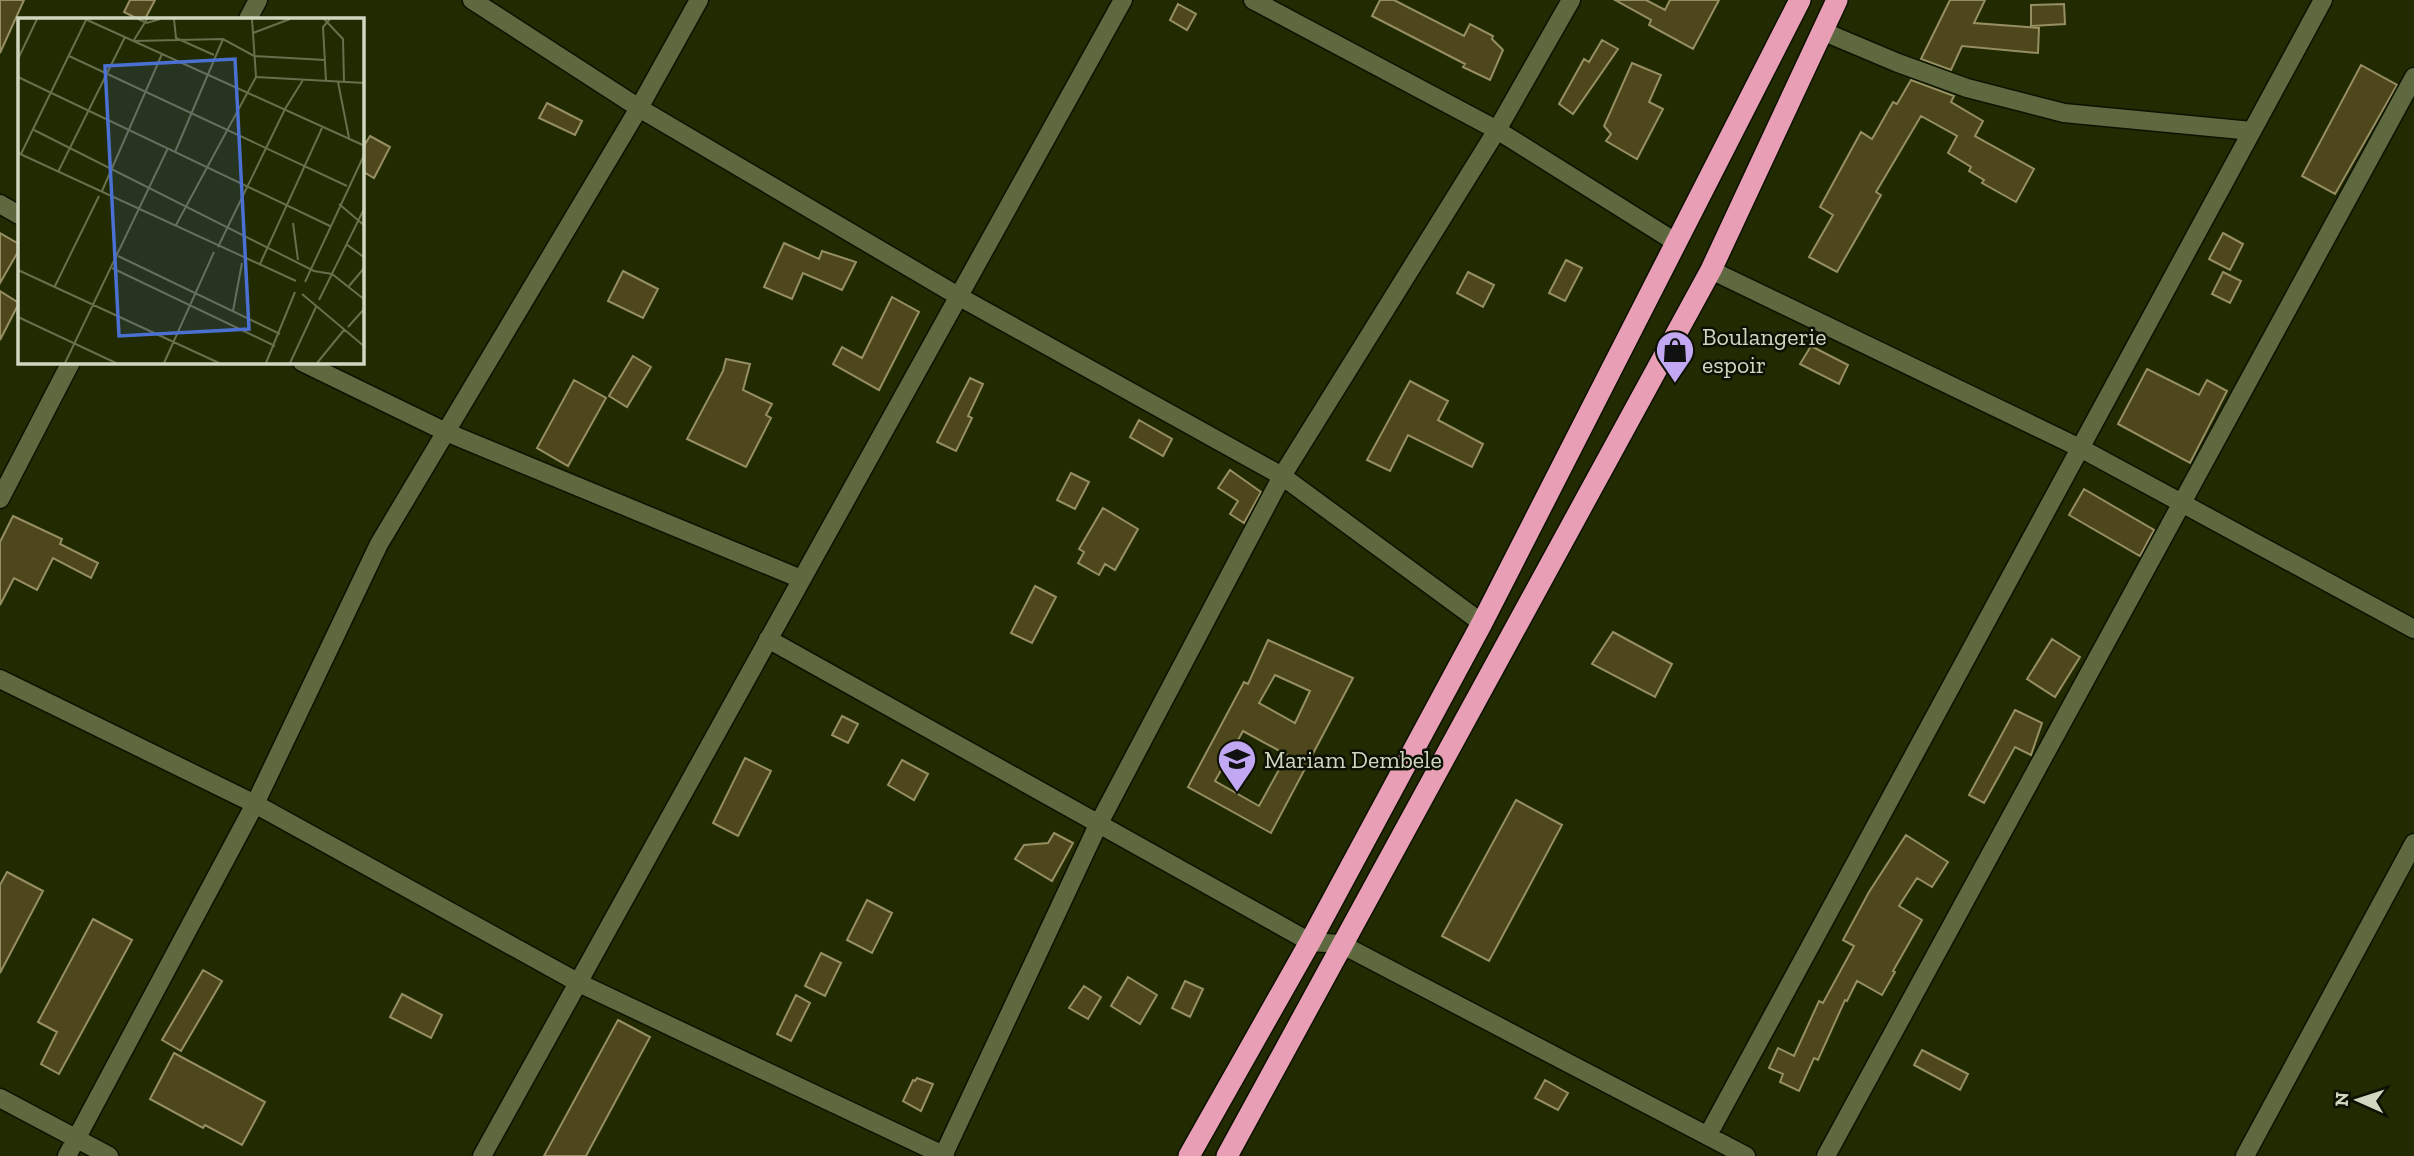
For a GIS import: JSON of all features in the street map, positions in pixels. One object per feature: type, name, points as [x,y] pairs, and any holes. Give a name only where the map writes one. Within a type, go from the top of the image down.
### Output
[{"type":"highway","points":[[1189,1156],[1310,942],[1482,623],[1800,0]]},
{"type":"highway","points":[[1227,1156],[1711,270],[1837,0]]},
{"type":"street","points":[[249,18],[258,0]]},
{"type":"street","points":[[471,0],[639,108],[958,296],[1282,476],[1482,623]]},
{"type":"street","points":[[67,1156],[255,804],[379,544],[639,108],[699,0]]},
{"type":"street","points":[[482,1156],[1123,0]]},
{"type":"street","points":[[1253,0],[1497,130],[1677,243]]},
{"type":"street","points":[[0,680],[255,804],[579,983],[944,1156],[1098,825],[1282,476],[1497,130],[1572,0]]},
{"type":"street","points":[[1708,1135],[2323,0]]},
{"type":"street","points":[[1822,31],[1967,88],[2064,113],[2252,131]]},
{"type":"street","points":[[1826,1156],[2414,77]]},
{"type":"street","points":[[0,204],[18,214]]},
{"type":"street","points":[[1711,270],[2082,449],[2414,629]]},
{"type":"street","points":[[0,499],[70,364]]},
{"type":"street","points":[[306,364],[446,432],[801,579]]},
{"type":"street","points":[[768,639],[1310,942],[1341,944],[1746,1156]]},
{"type":"street","points":[[2245,1156],[2414,843]]},
{"type":"street","points":[[0,1098],[109,1156]]},
{"type":"building","points":[[0,0],[24,0],[0,53]]},
{"type":"building","points":[[130,0],[155,0],[146,18],[136,18],[124,12]]},
{"type":"building","points":[[1380,0],[1394,0],[1464,36],[1470,24],[1493,36],[1492,39],[1503,50],[1490,80],[1463,67],[1465,64],[1372,16]]},
{"type":"building","points":[[1615,0],[1646,0],[1665,10],[1670,0],[1719,0],[1693,49],[1649,25],[1651,20]]},
{"type":"building","points":[[1950,0],[1985,0],[1974,23],[2039,28],[2038,53],[1962,46],[1951,70],[1921,59]]},
{"type":"building","points":[[1178,4],[1196,14],[1187,30],[1170,20]]},
{"type":"building","points":[[2064,4],[2065,24],[2031,26],[2031,5]]},
{"type":"building","points":[[1602,40],[1618,49],[1573,114],[1559,104],[1584,59],[1589,62]]},
{"type":"building","points":[[1632,63],[1661,75],[1649,102],[1663,109],[1637,159],[1606,141],[1611,134],[1604,126]]},
{"type":"building","points":[[2361,65],[2397,85],[2335,194],[2302,176]]},
{"type":"building","points":[[1911,80],[1954,96],[1951,102],[1983,121],[1975,136],[2034,169],[2016,202],[1982,183],[1984,180],[1969,171],[1971,167],[1948,153],[1957,136],[1921,116],[1876,192],[1881,195],[1837,272],[1809,257],[1833,215],[1820,207],[1861,132],[1872,139],[1893,102],[1897,104]]},
{"type":"building","points":[[547,103],[582,121],[575,135],[539,118]]},
{"type":"building","points":[[370,136],[390,147],[374,178],[364,172],[364,146]]},
{"type":"building","points":[[0,233],[18,243],[18,252],[0,283]]},
{"type":"building","points":[[2223,233],[2243,244],[2230,270],[2209,259]]},
{"type":"building","points":[[784,243],[819,259],[822,251],[856,262],[842,290],[803,273],[792,299],[764,287]]},
{"type":"building","points":[[1566,260],[1582,268],[1565,301],[1549,293]]},
{"type":"building","points":[[623,271],[658,289],[643,318],[608,301]]},
{"type":"building","points":[[1468,272],[1494,285],[1483,307],[1457,293]]},
{"type":"building","points":[[2223,272],[2241,281],[2230,303],[2212,294]]},
{"type":"building","points":[[0,291],[18,305],[0,340]]},
{"type":"building","points":[[892,297],[919,312],[879,390],[833,364],[842,347],[862,358]]},
{"type":"building","points":[[1811,346],[1848,365],[1839,384],[1800,364]]},
{"type":"building","points":[[633,356],[651,367],[627,407],[609,396]]},
{"type":"building","points":[[726,359],[750,364],[743,390],[772,404],[766,415],[771,418],[746,467],[687,439],[723,371]]},
{"type":"building","points":[[2147,369],[2199,395],[2207,380],[2227,391],[2190,463],[2118,424]]},
{"type":"building","points":[[970,378],[983,384],[968,416],[972,418],[956,451],[937,442]]},
{"type":"building","points":[[574,380],[606,398],[568,466],[537,448]]},
{"type":"building","points":[[1410,381],[1448,401],[1438,420],[1483,444],[1472,467],[1408,435],[1390,471],[1367,460]]},
{"type":"building","points":[[1139,420],[1172,439],[1163,456],[1130,437]]},
{"type":"building","points":[[1230,470],[1261,492],[1244,523],[1230,514],[1238,501],[1218,488]]},
{"type":"building","points":[[1071,473],[1089,482],[1075,509],[1057,500]]},
{"type":"building","points":[[2084,489],[2154,530],[2140,556],[2069,515]]},
{"type":"building","points":[[1103,508],[1138,529],[1115,570],[1105,564],[1099,575],[1078,563],[1084,552],[1079,549]]},
{"type":"building","points":[[13,516],[62,539],[60,544],[98,563],[91,578],[53,558],[37,590],[14,578],[0,605],[0,542]]},
{"type":"building","points":[[1035,586],[1056,597],[1032,643],[1011,633]]},
{"type":"building","points":[[1613,632],[1672,664],[1655,697],[1592,664]]},
{"type":"building","points":[[2052,639],[2080,657],[2055,697],[2027,679]]},
{"type":"building","points":[[1268,640],[1353,678],[1271,833],[1188,787],[1244,682],[1248,684]],"holes":[[[1275,675],[1310,691],[1295,723],[1259,703]],[[1243,731],[1287,755],[1259,806],[1215,781]]]},
{"type":"building","points":[[2015,710],[2042,723],[2031,755],[2015,747],[1984,803],[1969,795]]},
{"type":"building","points":[[842,716],[858,724],[848,743],[832,735]]},
{"type":"building","points":[[745,758],[771,771],[738,836],[713,823]]},
{"type":"building","points":[[902,760],[928,774],[914,800],[888,785]]},
{"type":"building","points":[[1516,800],[1562,825],[1489,961],[1442,936]]},
{"type":"building","points":[[1054,833],[1073,843],[1052,881],[1015,859],[1024,845],[1048,843]]},
{"type":"building","points":[[1906,835],[1948,862],[1932,887],[1917,878],[1899,906],[1922,920],[1893,971],[1895,972],[1882,995],[1857,981],[1847,1001],[1845,1000],[1818,1060],[1814,1058],[1799,1091],[1780,1082],[1783,1074],[1769,1068],[1778,1048],[1794,1056],[1819,1001],[1823,1003],[1854,946],[1843,940],[1869,892]]},
{"type":"building","points":[[7,872],[43,891],[0,973],[0,885]]},
{"type":"building","points":[[867,900],[892,913],[872,953],[847,940]]},
{"type":"building","points":[[93,919],[132,940],[59,1074],[41,1064],[57,1032],[38,1022]]},
{"type":"building","points":[[821,953],[841,963],[825,996],[805,986]]},
{"type":"building","points":[[203,970],[222,981],[181,1051],[162,1040]]},
{"type":"building","points":[[1128,977],[1157,995],[1140,1024],[1111,1006]]},
{"type":"building","points":[[1185,981],[1203,989],[1190,1017],[1172,1008]]},
{"type":"building","points":[[1084,986],[1101,997],[1088,1019],[1069,1008]]},
{"type":"building","points":[[402,994],[442,1015],[431,1038],[390,1017]]},
{"type":"building","points":[[796,995],[810,1003],[791,1041],[777,1034]]},
{"type":"building","points":[[618,1020],[650,1037],[586,1156],[544,1156]]},
{"type":"building","points":[[1922,1050],[1968,1074],[1960,1090],[1914,1065]]},
{"type":"building","points":[[174,1053],[265,1102],[242,1145],[205,1125],[203,1128],[150,1099]]},
{"type":"building","points":[[917,1078],[933,1084],[921,1111],[903,1101],[913,1080]]},
{"type":"building","points":[[1545,1080],[1568,1093],[1558,1110],[1535,1098]]},
{"type":"place","name":"Boulangerie espoir","points":[[1675,384]]},
{"type":"place","name":"Mariam Dembele","points":[[1237,793]]}]
